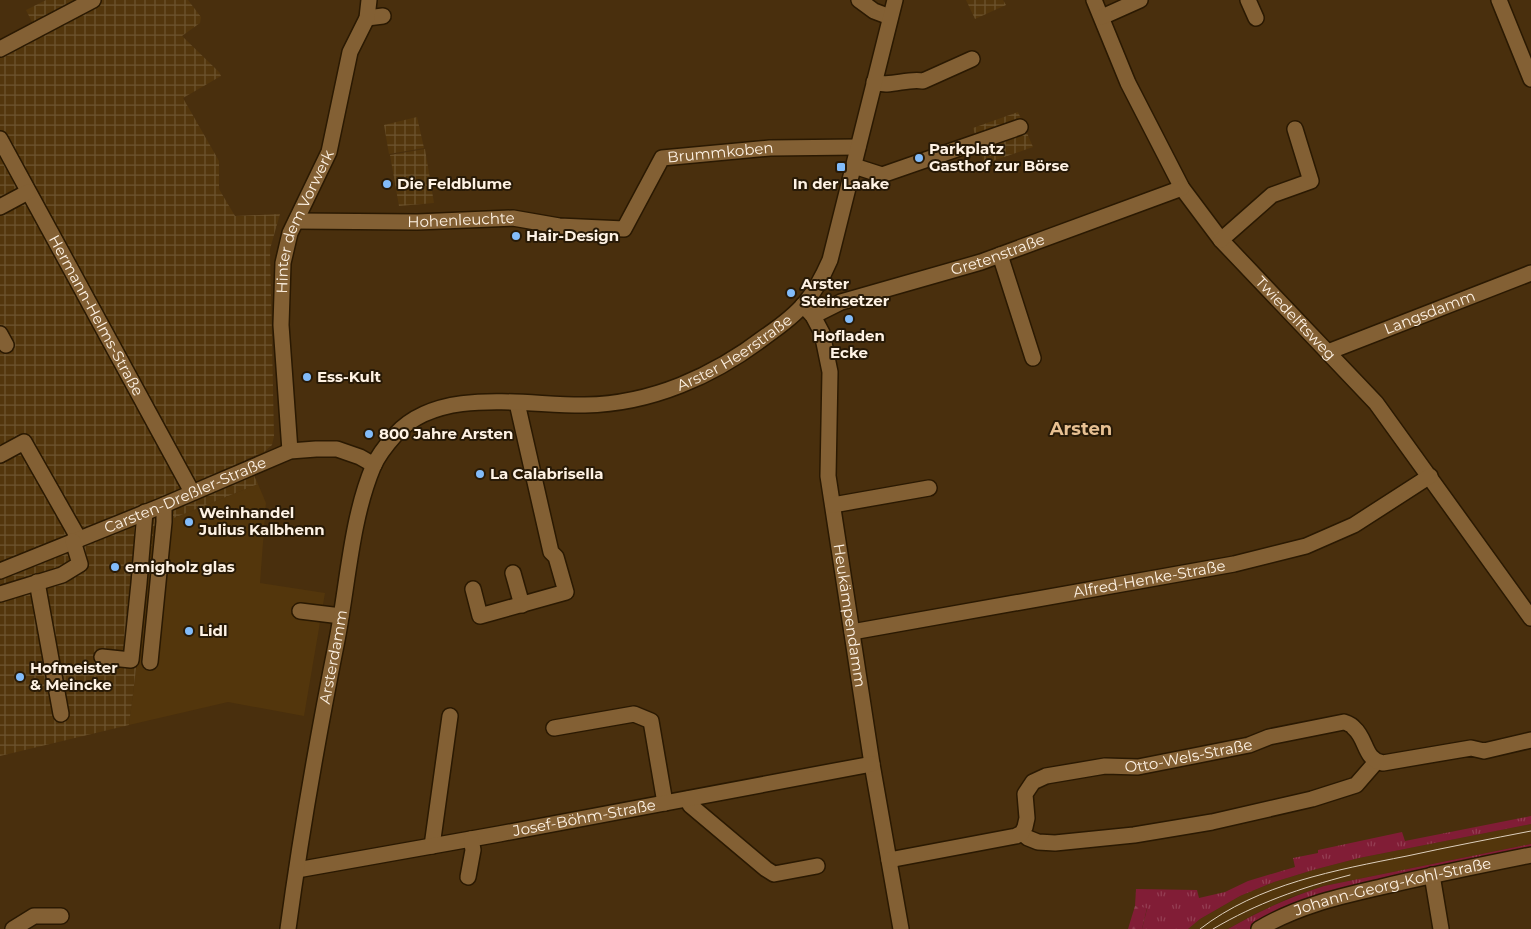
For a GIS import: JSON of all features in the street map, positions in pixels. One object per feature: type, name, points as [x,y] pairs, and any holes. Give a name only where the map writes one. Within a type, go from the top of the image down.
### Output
[{"type":"street","points":[[0,49],[93,0]]},
{"type":"street","name":"Hinter dem Vorwerk","points":[[290,451],[281,325],[283,263],[290,233],[329,152],[350,52],[367,18],[370,0]]},
{"type":"street","points":[[859,0],[874,11],[890,17]]},
{"type":"street","name":"Arster Heerstraße","points":[[431,410],[470,403],[586,405],[615,403],[645,397],[690,383],[733,360],[808,311],[830,260],[894,0]]},
{"type":"street","name":"Twiedelftsweg","points":[[1094,0],[1128,83],[1182,188],[1222,240],[1376,403],[1531,618]]},
{"type":"street","points":[[1102,17],[1140,0]]},
{"type":"street","points":[[1248,0],[1256,18]]},
{"type":"street","points":[[1498,0],[1529,70]]},
{"type":"street","points":[[367,18],[383,16]]},
{"type":"street","points":[[874,82],[883,86],[914,80],[923,81],[972,59]]},
{"type":"street","points":[[854,166],[882,175],[1020,127]]},
{"type":"street","points":[[1222,240],[1272,195],[1311,181],[1295,129]]},
{"type":"street","name":"Hermann-Helms-Straße","points":[[0,139],[192,492]]},
{"type":"street","name":"Brummkoben","points":[[624,230],[662,158],[770,148],[858,147]]},
{"type":"street","name":"Gretenstraße","points":[[808,311],[981,262],[1182,188]]},
{"type":"street","points":[[0,207],[28,192]]},
{"type":"street","name":"Hohenleuchte","points":[[296,221],[418,222],[513,218],[559,226],[624,230]]},
{"type":"street","points":[[1000,255],[1033,358]]},
{"type":"street","name":"Langsdamm","points":[[1328,352],[1531,273]]},
{"type":"street","name":"Heukämpendamm","points":[[808,311],[822,333],[830,372],[828,476],[872,764],[901,929]]},
{"type":"street","points":[[473,590],[480,616],[566,592],[556,557],[551,552],[517,403]]},
{"type":"street","name":"Arsterdamm","points":[[288,929],[326,691],[360,503],[374,465],[397,432],[431,410]]},
{"type":"street","points":[[0,455],[24,442],[76,540],[80,564],[62,575],[0,594]]},
{"type":"street","name":"Carsten-Dreßler-Straße","points":[[2,565],[76,540],[290,451],[316,448],[337,449],[360,457],[374,465]]},
{"type":"street","name":"Alfred-Henke-Straße","points":[[852,632],[1234,564],[1306,546],[1354,524],[1430,476]]},
{"type":"street","points":[[833,505],[929,488]]},
{"type":"street","points":[[150,662],[164,522],[164,505]]},
{"type":"street","points":[[102,657],[130,660],[145,512]]},
{"type":"street","points":[[513,572],[522,604]]},
{"type":"street","points":[[37,582],[62,714]]},
{"type":"street","points":[[300,611],[341,616]]},
{"type":"street","points":[[554,728],[634,714],[651,721],[665,804]]},
{"type":"street","points":[[432,846],[450,716]]},
{"type":"street","name":"Otto-Wels-Straße","points":[[1022,833],[1027,818],[1025,794],[1033,782],[1046,776],[1105,766],[1138,767],[1249,745],[1269,737],[1344,722],[1354,727],[1362,738],[1370,756],[1376,762]]},
{"type":"street","points":[[889,860],[1016,836],[1022,833],[1038,842],[1055,843],[1134,835],[1212,822],[1312,799],[1356,785],[1376,762],[1471,748],[1484,751],[1531,740]]},
{"type":"street","name":"Josef-Böhm-Straße","points":[[297,870],[665,804],[872,764]]},
{"type":"street","points":[[688,799],[690,805],[774,874],[817,866]]},
{"type":"street","points":[[468,877],[473,850],[471,839]]},
{"type":"street","name":"Johann-Georg-Kohl-Straße","points":[[1263,928],[1293,911],[1326,900],[1432,875],[1531,855]]},
{"type":"street","points":[[1432,875],[1441,929]]},
{"type":"street","points":[[13,929],[34,916],[61,916]]},
{"type":"shaded area","points":[[46,0],[188,0],[201,17],[200,23],[182,36],[221,76],[183,98],[219,161],[219,189],[235,216],[280,214],[270,249],[274,436],[272,445],[264,452],[246,459],[258,484],[154,526],[129,725],[0,756],[0,41],[33,24],[26,10]]},
{"type":"shaded area","points":[[966,0],[1003,0],[1006,5],[975,19]]},
{"type":"shaded area","points":[[1018,112],[1033,147],[984,164],[973,128]]},
{"type":"shaded area","points":[[417,117],[424,148],[389,154],[384,125]]},
{"type":"shaded area","points":[[425,149],[434,203],[399,206],[390,155]]},
{"type":"shaded area","points":[[258,484],[266,503],[260,583],[325,593],[304,716],[228,702],[129,725],[154,526]]},
{"type":"shaded area","points":[[1531,824],[1531,844],[1324,886],[1291,897],[1228,929],[1188,929],[1200,919],[1240,896],[1274,882],[1313,870],[1359,858]]},
{"type":"green space","points":[[1531,816],[1531,824],[1359,858],[1274,882],[1240,896],[1200,919],[1188,929],[1142,929],[1147,909],[1135,906],[1136,889],[1197,890],[1199,898],[1225,892],[1248,881],[1295,867],[1293,858],[1318,853],[1318,850],[1402,832],[1405,841]]},
{"type":"green space","points":[[1531,844],[1531,848],[1269,918],[1251,929],[1228,929],[1275,905],[1324,886]]},
{"type":"green space","points":[[1135,906],[1147,908],[1142,929],[1128,929]]},
{"type":"tram line","points":[[1200,929],[1247,901],[1272,890],[1326,873],[1531,831]]},
{"type":"tram line","points":[[1213,929],[1246,911],[1279,897],[1350,875]]},
{"type":"place","name":"Parkplatz Gasthof zur Börse","points":[[919,158]]},
{"type":"place","name":"In der Laake","points":[[841,167]]},
{"type":"place","name":"Die Feldblume","points":[[387,184]]},
{"type":"place","name":"Hair-Design","points":[[516,236]]},
{"type":"place","name":"Arster Steinsetzer","points":[[791,293]]},
{"type":"place","name":"Hofladen Ecke","points":[[849,319]]},
{"type":"place","name":"Ess-Kult","points":[[307,377]]},
{"type":"place","name":"800 Jahre Arsten","points":[[369,434]]},
{"type":"place","name":"La Calabrisella","points":[[480,474]]},
{"type":"place","name":"Weinhandel Julius Kalbhenn","points":[[189,522]]},
{"type":"place","name":"emigholz glas","points":[[115,567]]},
{"type":"place","name":"Lidl","points":[[189,631]]},
{"type":"place","name":"Hofmeister & Meincke","points":[[20,677]]},
{"type":"district","name":"Arsten","points":[[1081,429]]}]
